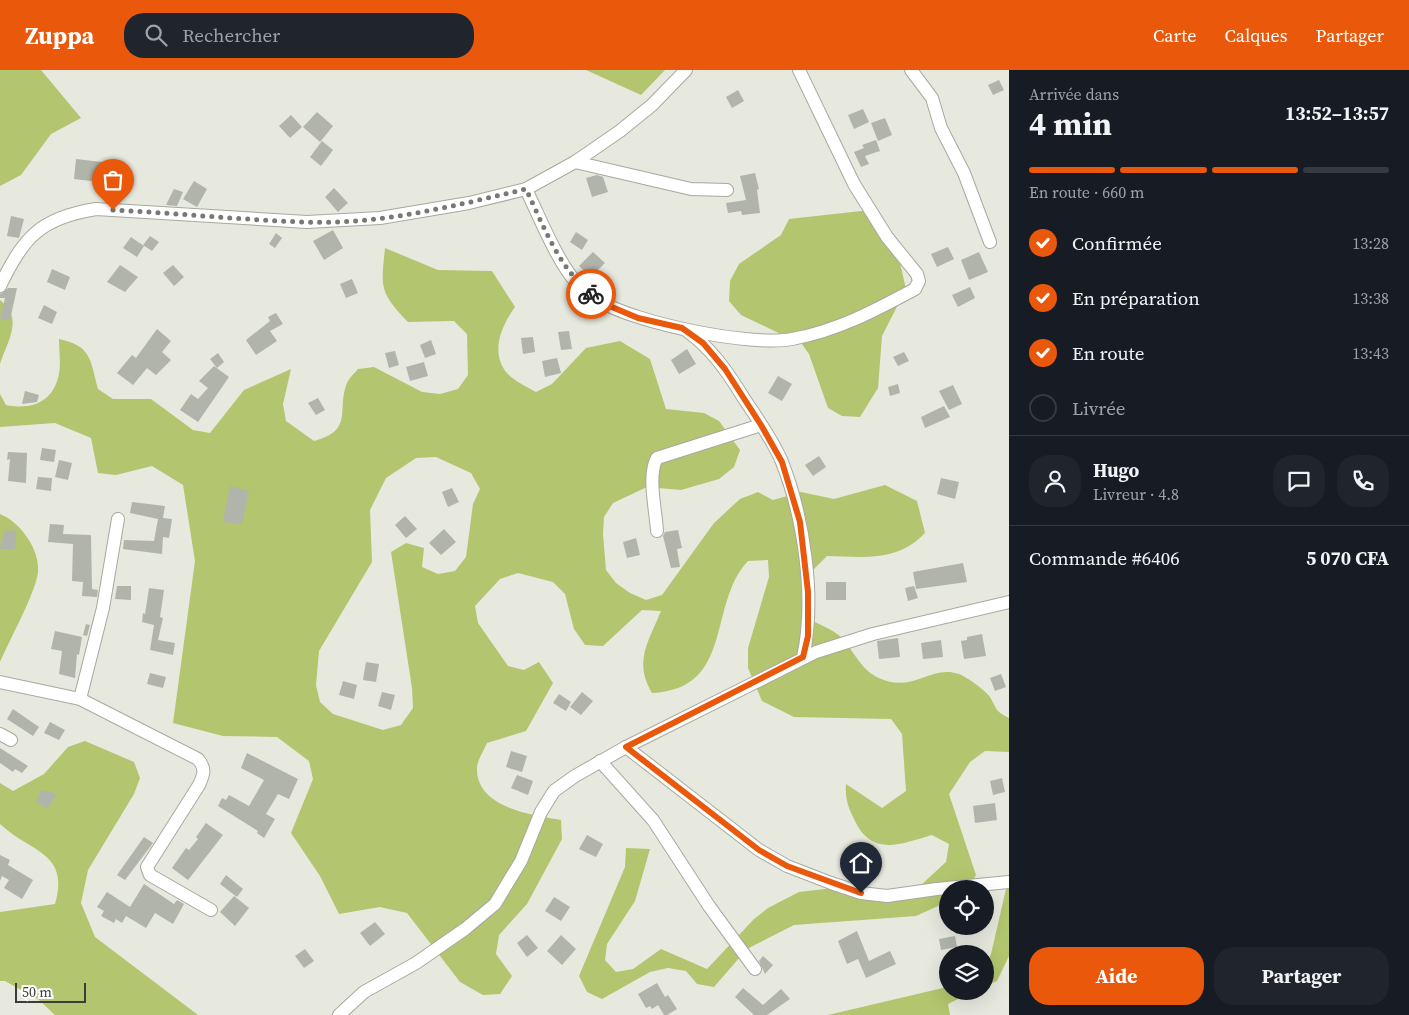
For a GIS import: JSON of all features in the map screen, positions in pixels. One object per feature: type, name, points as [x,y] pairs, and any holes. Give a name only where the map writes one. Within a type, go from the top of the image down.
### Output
[{"type":"street","points":[[0,286],[22,244],[45,224],[71,213],[96,209],[307,222],[380,218],[469,203],[526,189],[575,162],[620,131],[652,105],[686,70]]},
{"type":"street","points":[[526,189],[553,245],[576,282],[600,302],[638,318],[762,342],[791,339],[838,326],[915,289],[919,282],[917,274],[887,237],[854,184],[799,70]]},
{"type":"street","points":[[911,70],[932,98],[941,128],[964,174],[990,242]]},
{"type":"street","points":[[575,162],[691,189],[728,190]]},
{"type":"street","points":[[682,328],[703,343],[725,369],[782,462],[800,522],[808,592],[808,636],[803,657]]},
{"type":"street","points":[[657,531],[652,465],[657,458],[761,425]]},
{"type":"street","points":[[80,699],[103,608],[118,519]]},
{"type":"street","points":[[339,1015],[364,992],[416,963],[465,929],[495,904],[521,861],[541,812],[554,791],[600,761],[803,657],[873,634],[1009,602]]},
{"type":"street","points":[[808,636],[814,642],[831,647]]},
{"type":"street","points":[[0,682],[80,699],[198,759],[204,766],[204,773],[199,786],[147,867],[150,875],[211,910]]},
{"type":"street","points":[[626,747],[759,850],[787,866],[831,884],[861,893],[888,896],[1009,882]]},
{"type":"street","points":[[600,761],[653,820],[709,906],[755,969]]},
{"type":"green space","points":[[0,70],[41,70],[81,118],[51,134],[21,175],[0,186]]},
{"type":"green space","points":[[586,70],[665,70],[641,95]]},
{"type":"green space","points":[[870,210],[898,254],[906,289],[882,336],[878,388],[860,417],[842,416],[828,408],[809,354],[799,340],[791,339],[741,315],[729,301],[730,281],[739,264],[781,235],[789,219]]},
{"type":"green space","points":[[385,248],[438,270],[492,271],[515,307],[502,330],[500,338],[498,347],[501,364],[512,378],[536,392],[552,384],[586,348],[620,341],[650,359],[666,409],[704,413],[719,421],[740,450],[734,467],[719,479],[681,490],[647,487],[613,503],[604,517],[603,534],[606,570],[616,583],[630,593],[646,600],[662,595],[714,523],[740,499],[758,492],[773,500],[801,492],[834,499],[885,485],[917,501],[925,533],[904,549],[880,556],[827,556],[802,581],[803,616],[839,635],[863,666],[879,678],[902,683],[939,673],[959,674],[984,691],[990,697],[995,707],[1004,716],[1009,718],[1009,752],[985,751],[970,762],[949,794],[976,875],[973,880],[939,880],[939,906],[916,916],[794,925],[747,949],[714,987],[697,984],[686,971],[668,968],[650,972],[602,999],[587,992],[579,976],[625,867],[626,848],[650,849],[635,901],[607,944],[605,960],[616,972],[633,969],[661,949],[707,969],[754,919],[768,908],[799,892],[842,887],[887,896],[921,885],[946,862],[949,844],[932,835],[898,844],[879,844],[870,840],[855,821],[847,799],[846,784],[882,808],[906,791],[902,734],[891,719],[794,717],[762,701],[748,668],[748,648],[769,577],[768,560],[748,561],[736,579],[727,599],[716,642],[708,661],[696,677],[678,688],[652,693],[646,682],[643,661],[648,642],[661,611],[642,610],[603,646],[585,645],[574,629],[565,594],[553,582],[518,573],[500,579],[475,606],[478,623],[508,666],[524,670],[539,662],[553,683],[526,731],[487,743],[477,765],[479,782],[495,801],[521,812],[561,820],[562,839],[527,904],[499,935],[496,954],[512,976],[500,994],[483,995],[460,982],[407,913],[380,907],[339,914],[320,876],[291,833],[313,779],[309,761],[277,737],[223,736],[173,723],[195,561],[183,485],[152,466],[116,475],[98,473],[91,438],[55,423],[0,427],[0,394],[6,405],[15,406],[32,405],[46,398],[52,392],[59,374],[59,339],[70,342],[84,350],[91,362],[98,389],[113,399],[151,399],[193,430],[210,433],[244,390],[291,369],[283,404],[286,421],[314,441],[335,431],[340,424],[345,391],[349,380],[358,369],[374,367],[422,392],[440,394],[458,389],[468,375],[467,334],[454,321],[408,322],[387,296],[384,289]],"holes":[[[436,457],[471,473],[480,489],[473,504],[466,557],[455,571],[438,574],[422,567],[424,548],[406,543],[391,552],[412,688],[413,708],[401,725],[383,730],[333,714],[320,702],[316,685],[319,651],[372,562],[370,510],[386,478],[416,458]]]},
{"type":"green space","points":[[0,300],[7,307],[13,322],[10,338],[0,364]]},
{"type":"green space","points":[[0,514],[15,523],[27,537],[36,554],[38,572],[27,604],[0,662]]},
{"type":"green space","points":[[85,741],[134,762],[140,778],[134,794],[88,870],[81,903],[95,937],[198,1015],[55,1015],[39,1000],[5,981],[0,981],[0,912],[55,904],[58,887],[57,874],[52,863],[45,855],[0,824],[0,783],[13,791],[44,774],[68,747]]},
{"type":"green space","points":[[1009,876],[1009,956],[997,981],[994,982],[993,945]]},
{"type":"green space","points":[[939,989],[939,1000],[956,1000],[948,1004],[950,1015],[828,1015]]},
{"type":"building","points":[[999,80],[1004,90],[993,95],[988,85]]},
{"type":"building","points":[[738,90],[744,101],[732,108],[726,97]]},
{"type":"building","points":[[863,109],[869,122],[854,129],[848,115]]},
{"type":"building","points":[[317,112],[333,126],[320,142],[303,127]]},
{"type":"building","points":[[291,115],[302,127],[290,138],[279,126]]},
{"type":"building","points":[[885,118],[892,135],[878,141],[871,123]]},
{"type":"building","points":[[876,140],[880,151],[865,156],[869,164],[861,167],[854,152],[864,148],[862,145]]},
{"type":"building","points":[[322,141],[333,150],[321,166],[310,157]]},
{"type":"building","points":[[76,159],[102,162],[99,182],[74,179]]},
{"type":"building","points":[[755,173],[759,189],[757,190],[760,213],[742,215],[741,211],[728,213],[726,203],[746,200],[740,176]]},
{"type":"building","points":[[597,175],[603,177],[608,192],[592,197],[586,178]]},
{"type":"building","points":[[194,181],[207,189],[197,207],[183,199]]},
{"type":"building","points":[[334,188],[348,203],[338,212],[325,197]]},
{"type":"building","points":[[174,189],[183,192],[177,206],[166,205]]},
{"type":"building","points":[[11,216],[24,219],[19,238],[7,236]]},
{"type":"building","points":[[333,230],[343,248],[324,260],[313,241]]},
{"type":"building","points":[[576,232],[588,240],[582,250],[570,242]]},
{"type":"building","points":[[276,233],[282,238],[275,248],[269,244]]},
{"type":"building","points":[[150,236],[159,242],[152,251],[143,245]]},
{"type":"building","points":[[131,237],[144,246],[137,257],[123,248]]},
{"type":"building","points":[[948,247],[954,259],[937,267],[931,254]]},
{"type":"building","points":[[593,252],[605,263],[591,277],[579,266]]},
{"type":"building","points":[[979,252],[988,272],[969,280],[961,260]]},
{"type":"building","points":[[120,265],[138,277],[125,292],[107,282]]},
{"type":"building","points":[[173,265],[184,277],[174,286],[163,273]]},
{"type":"building","points":[[52,269],[70,277],[65,290],[47,282]]},
{"type":"building","points":[[352,279],[358,293],[346,298],[340,284]]},
{"type":"building","points":[[970,287],[975,298],[958,307],[952,295]]},
{"type":"building","points":[[8,288],[17,288],[10,320],[0,319],[5,298],[0,298],[0,294]]},
{"type":"building","points":[[44,305],[57,312],[52,324],[38,318]]},
{"type":"building","points":[[276,313],[283,324],[270,331],[277,341],[256,355],[246,340],[270,321],[268,317]]},
{"type":"building","points":[[157,329],[171,341],[162,352],[171,360],[156,375],[147,368],[133,385],[117,373],[132,355],[136,358]]},
{"type":"building","points":[[569,331],[572,349],[561,350],[558,332]]},
{"type":"building","points":[[533,337],[535,352],[523,354],[521,338]]},
{"type":"building","points":[[431,340],[436,354],[425,358],[420,345]]},
{"type":"building","points":[[687,349],[696,364],[679,374],[671,360]]},
{"type":"building","points":[[395,351],[399,365],[389,368],[385,353]]},
{"type":"building","points":[[904,352],[909,361],[898,366],[893,357]]},
{"type":"building","points":[[218,353],[224,362],[217,368],[210,359]]},
{"type":"building","points":[[557,358],[561,373],[545,377],[542,361]]},
{"type":"building","points":[[424,362],[428,376],[410,381],[406,367]]},
{"type":"building","points":[[214,366],[229,377],[198,422],[180,410],[191,394],[198,399],[208,388],[199,381]]},
{"type":"building","points":[[778,376],[792,384],[782,401],[768,393]]},
{"type":"building","points":[[898,384],[900,393],[890,396],[888,387]]},
{"type":"building","points":[[953,385],[962,404],[949,410],[939,391]]},
{"type":"building","points":[[25,391],[39,395],[37,402],[22,404]]},
{"type":"building","points":[[318,398],[325,410],[316,415],[308,403]]},
{"type":"building","points":[[944,406],[950,417],[925,428],[921,417]]},
{"type":"building","points":[[42,448],[56,450],[54,462],[40,460]]},
{"type":"building","points":[[8,452],[27,453],[26,483],[8,481],[10,459],[7,460]]},
{"type":"building","points":[[819,456],[826,467],[813,476],[805,465]]},
{"type":"building","points":[[59,460],[72,463],[68,480],[55,477]]},
{"type":"building","points":[[38,477],[52,478],[51,491],[36,489]]},
{"type":"building","points":[[941,478],[959,482],[955,499],[937,494]]},
{"type":"building","points":[[230,486],[249,491],[242,524],[223,522]]},
{"type":"building","points":[[452,488],[459,502],[448,507],[442,492]]},
{"type":"building","points":[[132,502],[165,506],[163,518],[172,519],[169,538],[163,537],[162,554],[123,549],[124,540],[154,541],[158,519],[130,513]]},
{"type":"building","points":[[405,516],[417,529],[406,538],[395,525]]},
{"type":"building","points":[[50,524],[64,525],[63,534],[91,535],[92,589],[98,590],[97,597],[82,596],[83,582],[72,581],[73,544],[48,542]]},
{"type":"building","points":[[444,529],[456,542],[441,555],[429,543]]},
{"type":"building","points":[[16,530],[15,549],[0,549],[4,531]]},
{"type":"building","points":[[678,530],[682,548],[677,549],[680,567],[671,568],[663,536],[665,532]]},
{"type":"building","points":[[636,538],[640,555],[627,558],[623,542]]},
{"type":"building","points":[[963,563],[967,582],[916,589],[913,572]]},
{"type":"building","points":[[826,582],[846,582],[846,600],[826,600]]},
{"type":"building","points":[[117,586],[131,586],[131,600],[115,599]]},
{"type":"building","points":[[914,586],[918,598],[908,601],[905,588]]},
{"type":"building","points":[[149,588],[164,590],[160,617],[163,618],[158,640],[175,643],[173,655],[150,650],[154,625],[142,622]]},
{"type":"building","points":[[86,624],[90,625],[87,636],[83,635]]},
{"type":"building","points":[[55,631],[82,637],[79,655],[77,654],[75,678],[59,674],[62,651],[51,649]]},
{"type":"building","points":[[982,634],[986,656],[964,659],[961,641],[967,640],[967,637]]},
{"type":"building","points":[[898,638],[900,657],[879,659],[877,641]]},
{"type":"building","points":[[941,640],[943,657],[923,659],[921,643]]},
{"type":"building","points":[[366,662],[379,664],[376,682],[363,680]]},
{"type":"building","points":[[150,673],[166,677],[163,688],[147,684]]},
{"type":"building","points":[[1001,674],[1006,687],[995,691],[990,678]]},
{"type":"building","points":[[343,681],[357,685],[354,699],[339,695]]},
{"type":"building","points":[[382,692],[395,695],[391,710],[378,706]]},
{"type":"building","points":[[582,692],[593,701],[581,715],[570,707]]},
{"type":"building","points":[[559,694],[571,702],[566,711],[553,703]]},
{"type":"building","points":[[13,709],[39,727],[33,736],[7,719]]},
{"type":"building","points":[[50,722],[65,730],[59,740],[44,733]]},
{"type":"building","points":[[0,748],[28,766],[22,773],[15,769],[13,772],[0,763]]},
{"type":"building","points":[[511,751],[527,756],[522,772],[506,767]]},
{"type":"building","points":[[247,753],[298,779],[289,799],[278,794],[266,814],[275,819],[264,838],[257,833],[258,831],[218,806],[222,798],[226,800],[229,795],[249,806],[264,780],[241,768]]},
{"type":"building","points":[[517,775],[533,781],[528,795],[511,788]]},
{"type":"building","points":[[1002,778],[1005,792],[993,795],[990,781]]},
{"type":"building","points":[[42,790],[57,794],[47,809],[36,801]]},
{"type":"building","points":[[995,803],[997,820],[975,823],[973,806]]},
{"type":"building","points":[[206,823],[223,835],[188,880],[172,868],[186,848],[189,850],[198,839],[196,837]]},
{"type":"building","points":[[587,835],[603,844],[596,857],[579,849]]},
{"type":"building","points":[[144,837],[153,843],[125,880],[117,875]]},
{"type":"building","points":[[0,855],[10,860],[8,865],[33,880],[22,899],[4,888],[9,880],[2,876],[0,881]]},
{"type":"building","points":[[226,875],[243,889],[237,897],[220,884]]},
{"type":"building","points":[[144,884],[174,904],[177,900],[184,904],[173,924],[155,913],[146,928],[126,916],[122,923],[116,919],[114,923],[101,916],[104,911],[97,907],[107,892],[130,907]]},
{"type":"building","points":[[234,896],[249,908],[235,926],[220,912]]},
{"type":"building","points":[[554,897],[570,907],[561,921],[545,911]]},
{"type":"building","points":[[375,922],[385,934],[370,946],[360,933]]},
{"type":"building","points":[[857,931],[869,961],[890,951],[896,964],[866,978],[858,959],[847,964],[838,941]]},
{"type":"building","points":[[527,935],[538,948],[527,957],[517,943]]},
{"type":"building","points":[[561,935],[576,949],[562,965],[547,951]]},
{"type":"building","points":[[955,936],[957,945],[940,945],[939,939]]},
{"type":"building","points":[[305,949],[314,961],[304,968],[295,956]]},
{"type":"building","points":[[763,956],[773,965],[765,974],[759,961]]},
{"type":"building","points":[[657,983],[665,997],[668,995],[677,1009],[667,1015],[664,1015],[658,1005],[652,1009],[650,1006],[646,1008],[638,994]]},
{"type":"building","points":[[743,988],[763,1005],[781,989],[790,999],[767,1015],[754,1015],[735,997]]},
{"type":"way so far","points":[[113,210],[307,222],[380,218],[469,203],[526,189],[553,245],[576,282],[591,294]]},
{"type":"route","points":[[591,294],[600,302],[638,318],[682,328],[703,343],[725,369],[782,462],[800,522],[808,592],[808,636],[803,657],[626,747],[759,850],[787,866],[831,884],[861,893]]}]
